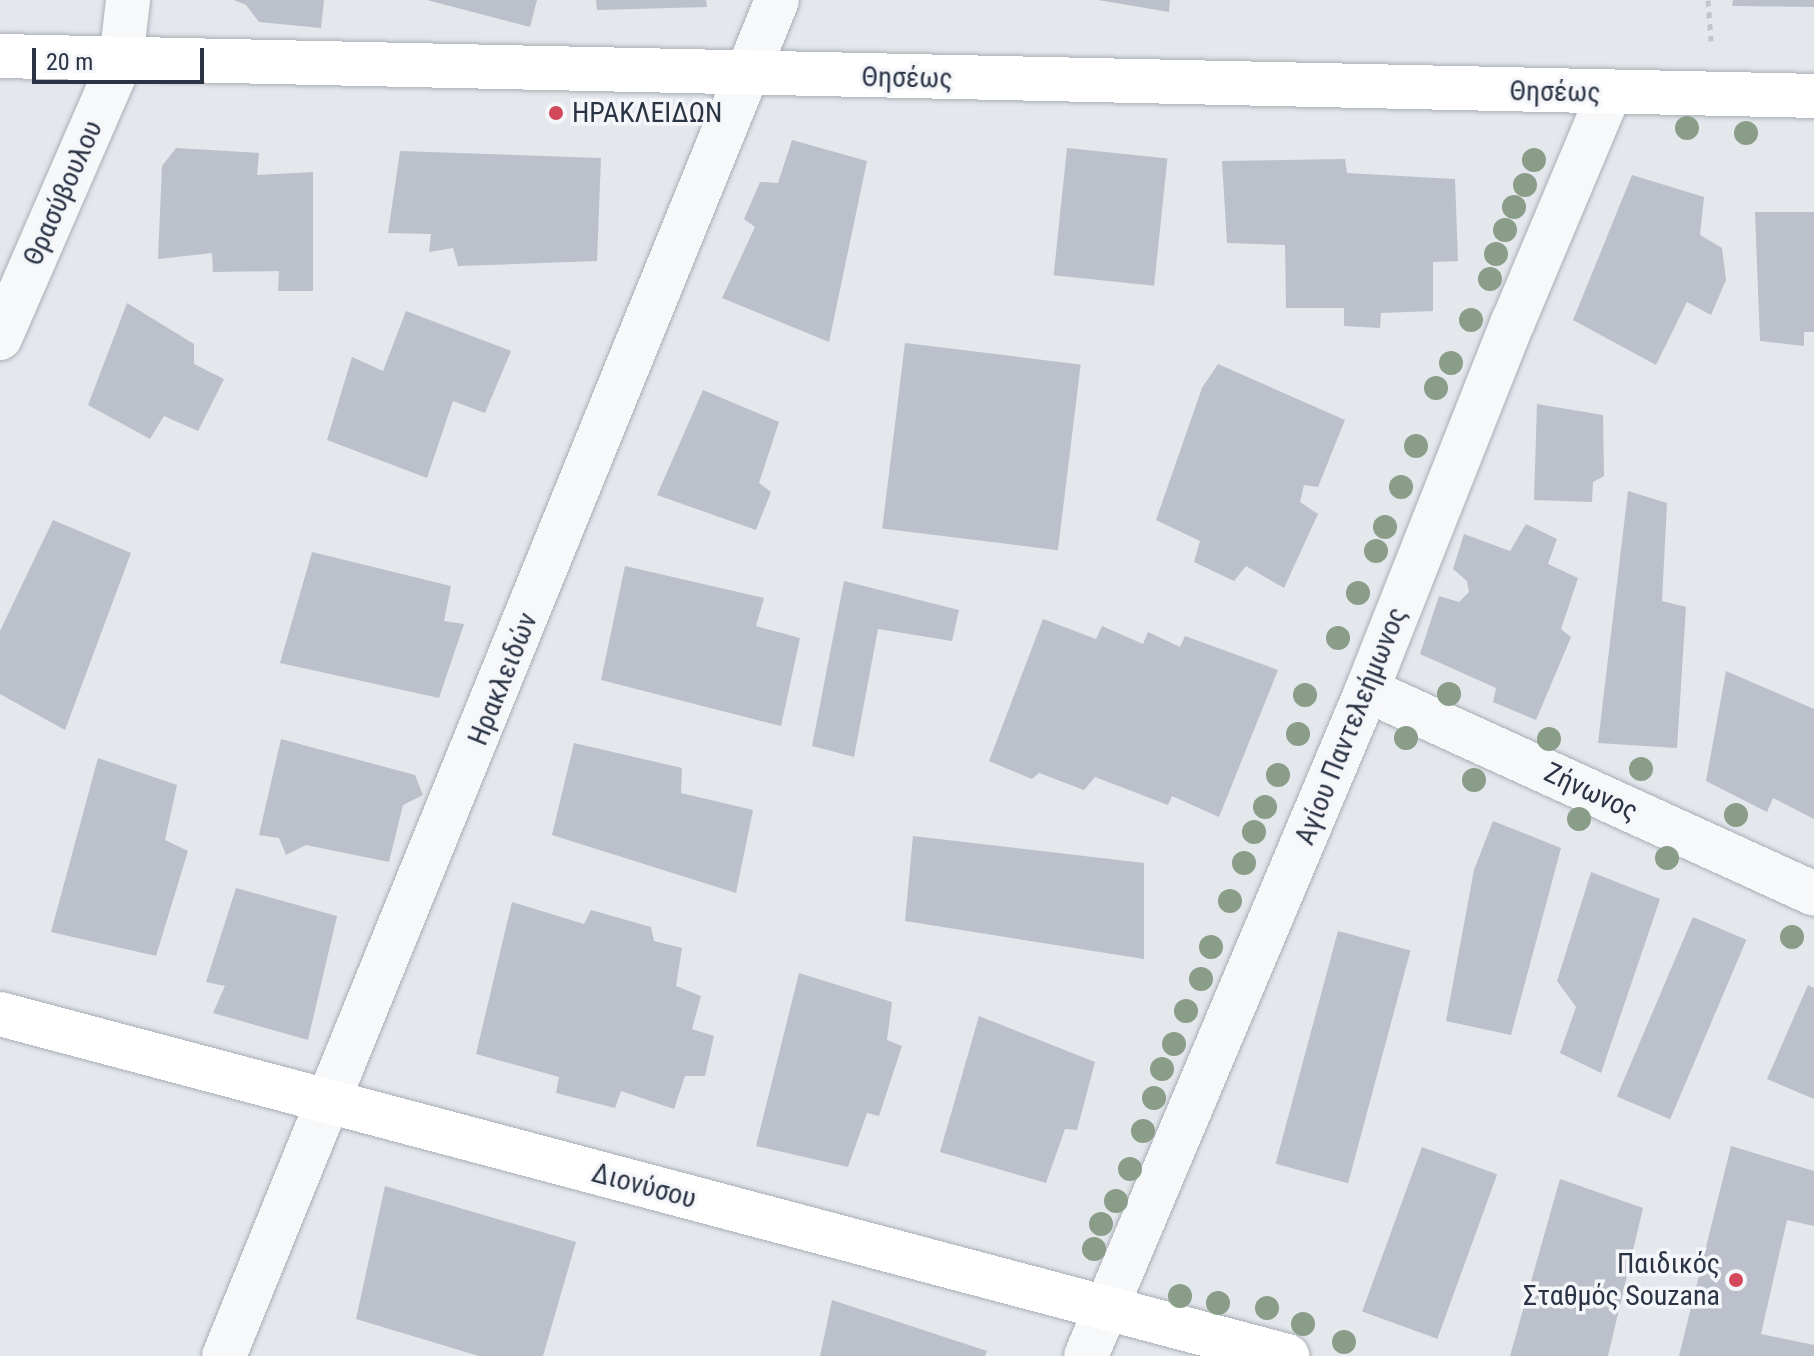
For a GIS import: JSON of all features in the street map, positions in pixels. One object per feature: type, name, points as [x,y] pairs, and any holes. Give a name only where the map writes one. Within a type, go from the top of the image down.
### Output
[{"type":"street","name":"Θρασύβουλου","points":[[0,338],[121,60],[128,0]]},
{"type":"street","name":"Ηρακλειδών","points":[[224,1356],[777,0]]},
{"type":"street","name":"Θησέως","points":[[0,56],[1609,94],[1814,96]]},
{"type":"street","name":"Αγίου Παντελεήμωνος","points":[[1086,1356],[1367,690],[1507,336],[1609,94]]},
{"type":"street","name":"Ζήνωνος","points":[[1367,690],[1814,894]]},
{"type":"street","name":"Διονύσου","points":[[0,1014],[1287,1356]]},
{"type":"building","points":[[234,0],[324,0],[321,28],[259,22],[246,5]]},
{"type":"building","points":[[427,0],[537,0],[530,27]]},
{"type":"building","points":[[596,0],[706,0],[707,7],[597,10]]},
{"type":"building","points":[[1098,0],[1170,0],[1169,12]]},
{"type":"building","points":[[1733,0],[1814,0],[1814,7],[1732,6]]},
{"type":"building","points":[[792,140],[867,161],[829,342],[722,298],[755,227],[744,219],[760,182],[778,183]]},
{"type":"building","points":[[176,148],[259,153],[257,175],[313,172],[313,291],[278,291],[279,271],[213,272],[212,253],[158,259],[162,166]]},
{"type":"building","points":[[1067,148],[1167,159],[1154,286],[1054,275]]},
{"type":"building","points":[[400,151],[601,158],[597,261],[458,266],[453,248],[429,252],[431,234],[388,233]]},
{"type":"building","points":[[1345,159],[1347,173],[1455,179],[1458,261],[1433,262],[1433,311],[1381,313],[1380,328],[1344,326],[1344,308],[1286,308],[1285,245],[1227,243],[1222,161]]},
{"type":"building","points":[[1632,175],[1704,197],[1700,235],[1722,248],[1726,280],[1711,315],[1687,302],[1656,365],[1573,320]]},
{"type":"building","points":[[1755,212],[1814,212],[1814,332],[1804,332],[1804,346],[1760,341]]},
{"type":"building","points":[[127,303],[194,344],[194,364],[224,379],[198,431],[164,416],[150,439],[88,405]]},
{"type":"building","points":[[406,311],[511,351],[485,413],[453,401],[427,478],[327,440],[352,357],[383,371]]},
{"type":"building","points":[[905,343],[1081,365],[1058,550],[882,529]]},
{"type":"building","points":[[1218,364],[1345,420],[1318,487],[1304,485],[1300,502],[1318,514],[1284,588],[1246,566],[1234,581],[1194,562],[1200,541],[1156,520],[1202,388]]},
{"type":"building","points":[[703,390],[779,422],[759,483],[771,492],[756,530],[657,495]]},
{"type":"building","points":[[1537,404],[1603,415],[1604,476],[1593,482],[1592,502],[1534,500]]},
{"type":"building","points":[[1628,491],[1667,503],[1662,601],[1686,607],[1677,748],[1598,743]]},
{"type":"building","points":[[53,520],[131,553],[65,730],[0,694],[0,631]]},
{"type":"building","points":[[1526,524],[1557,539],[1548,564],[1578,578],[1561,629],[1571,637],[1536,720],[1493,702],[1496,688],[1420,654],[1439,596],[1459,602],[1469,592],[1467,581],[1453,569],[1464,534],[1510,551]]},
{"type":"building","points":[[312,552],[451,586],[444,621],[464,624],[439,698],[280,663]]},
{"type":"building","points":[[625,566],[764,598],[756,626],[800,638],[781,726],[601,680]]},
{"type":"building","points":[[844,581],[959,610],[952,641],[878,629],[854,757],[812,746]]},
{"type":"building","points":[[1043,619],[1096,639],[1102,626],[1143,644],[1148,632],[1180,647],[1185,636],[1278,670],[1219,817],[1172,796],[1168,805],[1095,777],[1084,790],[1039,773],[1032,779],[989,761]]},
{"type":"building","points":[[1726,671],[1814,709],[1814,819],[1773,798],[1767,812],[1706,781]]},
{"type":"building","points":[[281,739],[415,775],[423,795],[403,805],[389,862],[306,845],[286,855],[279,838],[259,835]]},
{"type":"building","points":[[574,743],[682,768],[681,793],[753,810],[736,893],[552,835]]},
{"type":"building","points":[[98,758],[177,785],[165,840],[188,851],[156,956],[51,932]]},
{"type":"building","points":[[1493,821],[1561,848],[1511,1035],[1446,1021],[1474,870]]},
{"type":"building","points":[[913,836],[1144,863],[1144,959],[905,921]]},
{"type":"building","points":[[1591,872],[1660,899],[1601,1073],[1560,1053],[1576,1007],[1557,981]]},
{"type":"building","points":[[236,888],[337,916],[308,1040],[213,1013],[225,986],[206,982]]},
{"type":"building","points":[[512,902],[584,924],[591,910],[651,927],[654,941],[682,948],[676,986],[701,996],[692,1029],[714,1036],[705,1076],[685,1076],[674,1109],[621,1091],[615,1108],[556,1093],[559,1077],[476,1054]]},
{"type":"building","points":[[1693,917],[1746,940],[1670,1119],[1617,1096]]},
{"type":"building","points":[[1338,931],[1410,950],[1348,1183],[1276,1164]]},
{"type":"building","points":[[799,973],[892,1002],[887,1040],[902,1046],[879,1116],[867,1113],[848,1167],[756,1146]]},
{"type":"building","points":[[1808,985],[1814,988],[1814,1099],[1767,1079]]},
{"type":"building","points":[[979,1016],[1095,1062],[1077,1130],[1065,1129],[1046,1183],[940,1152]]},
{"type":"building","name":"Παιδικός Σταθμός Souzana","points":[[1731,1146],[1814,1171],[1814,1226],[1787,1220],[1761,1334],[1814,1345],[1814,1356],[1679,1356]]},
{"type":"building","points":[[1422,1147],[1497,1174],[1437,1339],[1362,1311]]},
{"type":"building","points":[[1560,1179],[1643,1208],[1608,1356],[1510,1356]]},
{"type":"building","points":[[385,1186],[576,1242],[543,1356],[479,1356],[356,1319]]},
{"type":"building","points":[[832,1300],[987,1351],[985,1356],[820,1356]]},
{"type":"place","name":"ΗΡΑΚΛΕΙΔΩΝ","points":[[556,113]]},
{"type":"place","name":"Παιδικός Σταθμός Souzana","points":[[1736,1280]]}]
